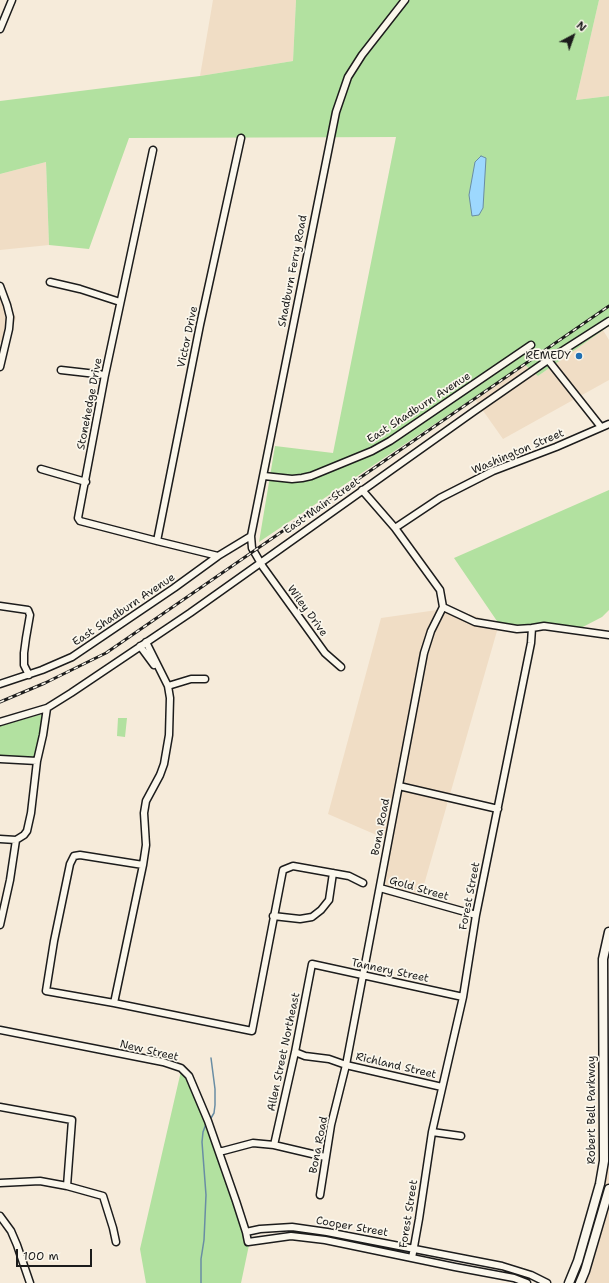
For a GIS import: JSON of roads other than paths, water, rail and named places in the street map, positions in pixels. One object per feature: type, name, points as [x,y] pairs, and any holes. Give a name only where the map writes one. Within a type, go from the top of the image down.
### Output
[{"type":"main road","name":"Robert Bell Parkway","points":[[569,1283],[580,1255],[600,1184],[604,1162],[603,959],[609,932]]},
{"type":"main road","points":[[580,1283],[609,1189]]},
{"type":"street","points":[[0,28],[12,0]]},
{"type":"street","name":"Shadburn Ferry Road","points":[[260,563],[252,548],[251,536],[336,112],[348,77],[359,60],[405,0]]},
{"type":"street","name":"Victor Drive","points":[[157,541],[200,325],[241,138]]},
{"type":"street","name":"Stonehedge Drive","points":[[153,150],[105,375],[78,518],[80,520],[157,541],[218,556]]},
{"type":"street","points":[[50,282],[80,289],[120,302]]},
{"type":"street","points":[[0,286],[10,317],[9,329],[0,367]]},
{"type":"street","name":"East Main Street","points":[[0,722],[47,708],[190,613],[548,360],[609,321]]},
{"type":"street","name":"East Shadburn Avenue","points":[[264,476],[292,479],[311,476],[372,451],[390,441],[531,345]]},
{"type":"street","points":[[548,360],[601,427]]},
{"type":"street","points":[[61,370],[105,375]]},
{"type":"street","name":"Washington Street","points":[[395,528],[440,498],[493,471],[556,447],[609,424]]},
{"type":"street","points":[[41,469],[86,482]]},
{"type":"street","points":[[362,490],[395,528],[440,590],[443,607],[475,622],[516,629],[544,626],[609,636]]},
{"type":"street","name":"East Shadburn Avenue","points":[[0,684],[29,675],[72,657],[174,588],[218,556],[251,536]]},
{"type":"street","name":"Wiley Drive","points":[[260,563],[325,653],[340,667]]},
{"type":"street","points":[[0,606],[28,610],[30,615],[24,653],[24,665],[29,675]]},
{"type":"street","name":"Bona Road","points":[[320,1195],[331,1125],[346,1065],[424,653],[431,631],[443,607]]},
{"type":"street","name":"Forest Street","points":[[412,1258],[432,1132],[463,997],[476,915],[531,643],[532,628]]},
{"type":"street","points":[[114,1003],[143,865],[146,845],[144,813],[146,801],[162,769],[169,735],[170,698],[168,686],[146,642]]},
{"type":"street","points":[[140,646],[163,676]]},
{"type":"street","points":[[168,686],[191,679],[205,679]]},
{"type":"street","points":[[0,840],[16,840],[26,831],[37,761],[44,735],[47,708]]},
{"type":"street","points":[[0,759],[37,761]]},
{"type":"street","points":[[399,786],[498,809]]},
{"type":"street","points":[[0,925],[10,880],[16,840]]},
{"type":"street","points":[[143,865],[80,854],[74,856],[68,872],[54,941],[46,991],[252,1031],[283,870],[293,866],[350,876],[363,883]]},
{"type":"street","points":[[273,916],[312,918],[321,910],[328,900],[333,873]]},
{"type":"street","name":"Gold Street","points":[[380,888],[476,915]]},
{"type":"street","name":"Tannery Street","points":[[312,964],[463,997]]},
{"type":"street","name":"Allen Street Northeast","points":[[274,1145],[295,1052],[312,964]]},
{"type":"street","name":"New Street","points":[[0,1030],[163,1062],[181,1068],[189,1076],[208,1121],[246,1232],[248,1242]]},
{"type":"street","name":"Richland Street","points":[[295,1052],[305,1056],[328,1059],[346,1065],[442,1088]]},
{"type":"street","points":[[0,1107],[72,1120],[67,1186]]},
{"type":"street","points":[[432,1132],[461,1136]]},
{"type":"street","points":[[219,1151],[254,1143],[274,1145],[325,1157]]},
{"type":"street","points":[[0,1183],[40,1181],[67,1186],[103,1196],[116,1242]]},
{"type":"street","points":[[0,1216],[13,1236],[30,1283]]},
{"type":"street","name":"Cooper Street","points":[[246,1232],[260,1229],[292,1227],[414,1248],[502,1266],[531,1275],[547,1283]]},
{"type":"street","name":"Cooper Street","points":[[248,1242],[291,1236],[325,1240],[514,1278],[527,1283]]},
{"type":"water","points":[[481,156],[486,158],[483,208],[479,215],[472,216],[469,195],[475,162]]},
{"type":"waterway","points":[[211,1058],[215,1089],[214,1113],[211,1118]]},
{"type":"waterway","points":[[201,1283],[201,1259],[204,1240],[206,1195],[202,1142],[206,1124]]},
{"type":"railway","points":[[0,702],[45,683],[106,653],[609,306]]},
{"type":"place","name":"REMEDY","points":[[579,356]]}]
